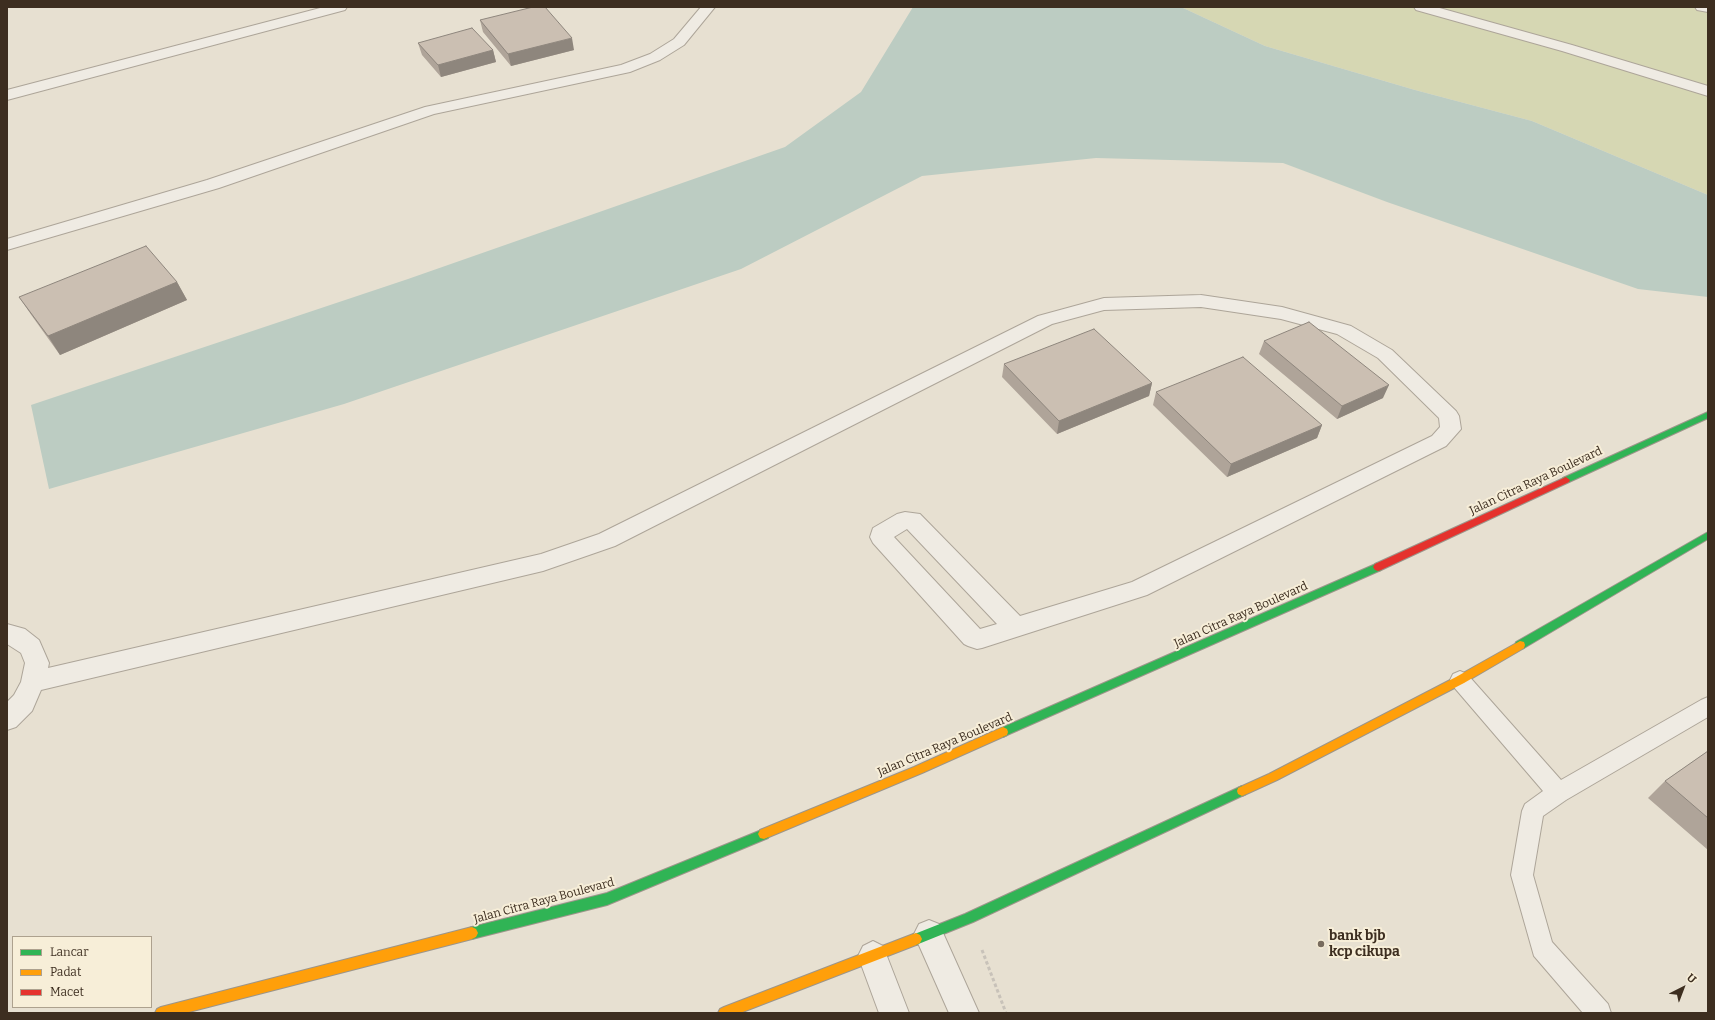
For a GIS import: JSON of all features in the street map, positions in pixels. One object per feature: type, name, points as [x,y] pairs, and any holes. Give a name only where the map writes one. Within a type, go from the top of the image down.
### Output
[{"type":"main road","name":"Jalan Citra Raya Boulevard","points":[[161,1013],[607,899],[933,764],[1369,572],[1708,415]]},
{"type":"main road","points":[[724,1013],[969,918],[1273,777],[1460,680],[1708,536]]},
{"type":"street","points":[[7,95],[340,7]]},
{"type":"street","points":[[7,245],[213,184],[430,110],[625,69],[655,57],[679,42],[708,7]]},
{"type":"street","points":[[1421,7],[1559,46],[1708,91]]},
{"type":"street","points":[[1702,7],[1708,8]]},
{"type":"street","points":[[33,682],[543,562],[607,540],[1045,320],[1104,304],[1201,302],[1282,313],[1344,330],[1385,354],[1449,416],[1451,429],[1438,441],[1139,589],[982,638],[977,639],[973,637],[880,537],[881,534],[905,520],[912,520],[1015,627]]},
{"type":"street","points":[[7,634],[16,636],[30,647],[37,663],[33,682],[23,703],[7,719]]},
{"type":"street","points":[[929,934],[964,1013]]},
{"type":"street","points":[[873,956],[894,1013]]},
{"type":"lane","points":[[1460,680],[1558,793]]},
{"type":"lane","points":[[1599,1013],[1542,948],[1522,875],[1533,811],[1558,793],[1708,706]]},
{"type":"path","points":[[969,918],[1006,1013]]},
{"type":"green space","points":[[1181,7],[1708,7],[1708,195],[1532,121],[1415,90],[1265,46]]},
{"type":"shaded area","points":[[913,7],[1181,7],[1265,46],[1415,90],[1532,121],[1708,195],[1708,297],[1638,289],[1387,202],[1283,163],[1096,158],[922,176],[741,269],[344,404],[49,489],[31,405],[408,279],[785,147],[861,92]]},
{"type":"building","points":[[533,7],[545,7],[572,38],[508,54],[480,20]]},
{"type":"building","points":[[472,28],[493,50],[438,65],[418,43]]},
{"type":"building","points":[[146,246],[177,282],[48,336],[19,297]]},
{"type":"building","points":[[1309,322],[1389,385],[1342,406],[1264,341]]},
{"type":"building","points":[[1094,329],[1152,383],[1059,421],[1004,364]]},
{"type":"building","points":[[1243,357],[1322,425],[1231,464],[1156,392]]},
{"type":"building","points":[[1708,751],[1708,818],[1665,781]]},
{"type":"traffic: fast","points":[[1566,480],[1708,415]]},
{"type":"traffic: fast","points":[[1520,645],[1708,535]]},
{"type":"traffic: fast","points":[[1003,732],[1378,567]]},
{"type":"traffic: fast","points":[[916,939],[969,918],[1242,791]]},
{"type":"traffic: fast","points":[[472,933],[607,899],[764,834]]},
{"type":"traffic: slow","points":[[1242,791],[1273,777],[1460,680],[1520,645]]},
{"type":"traffic: slow","points":[[764,834],[918,770],[1003,732]]},
{"type":"traffic: slow","points":[[161,1013],[472,933]]},
{"type":"traffic: slow","points":[[724,1013],[916,939]]},
{"type":"traffic: jam","points":[[1378,567],[1566,480]]},
{"type":"place","name":"bank bjb kcp cikupa","points":[[1321,944]]}]
